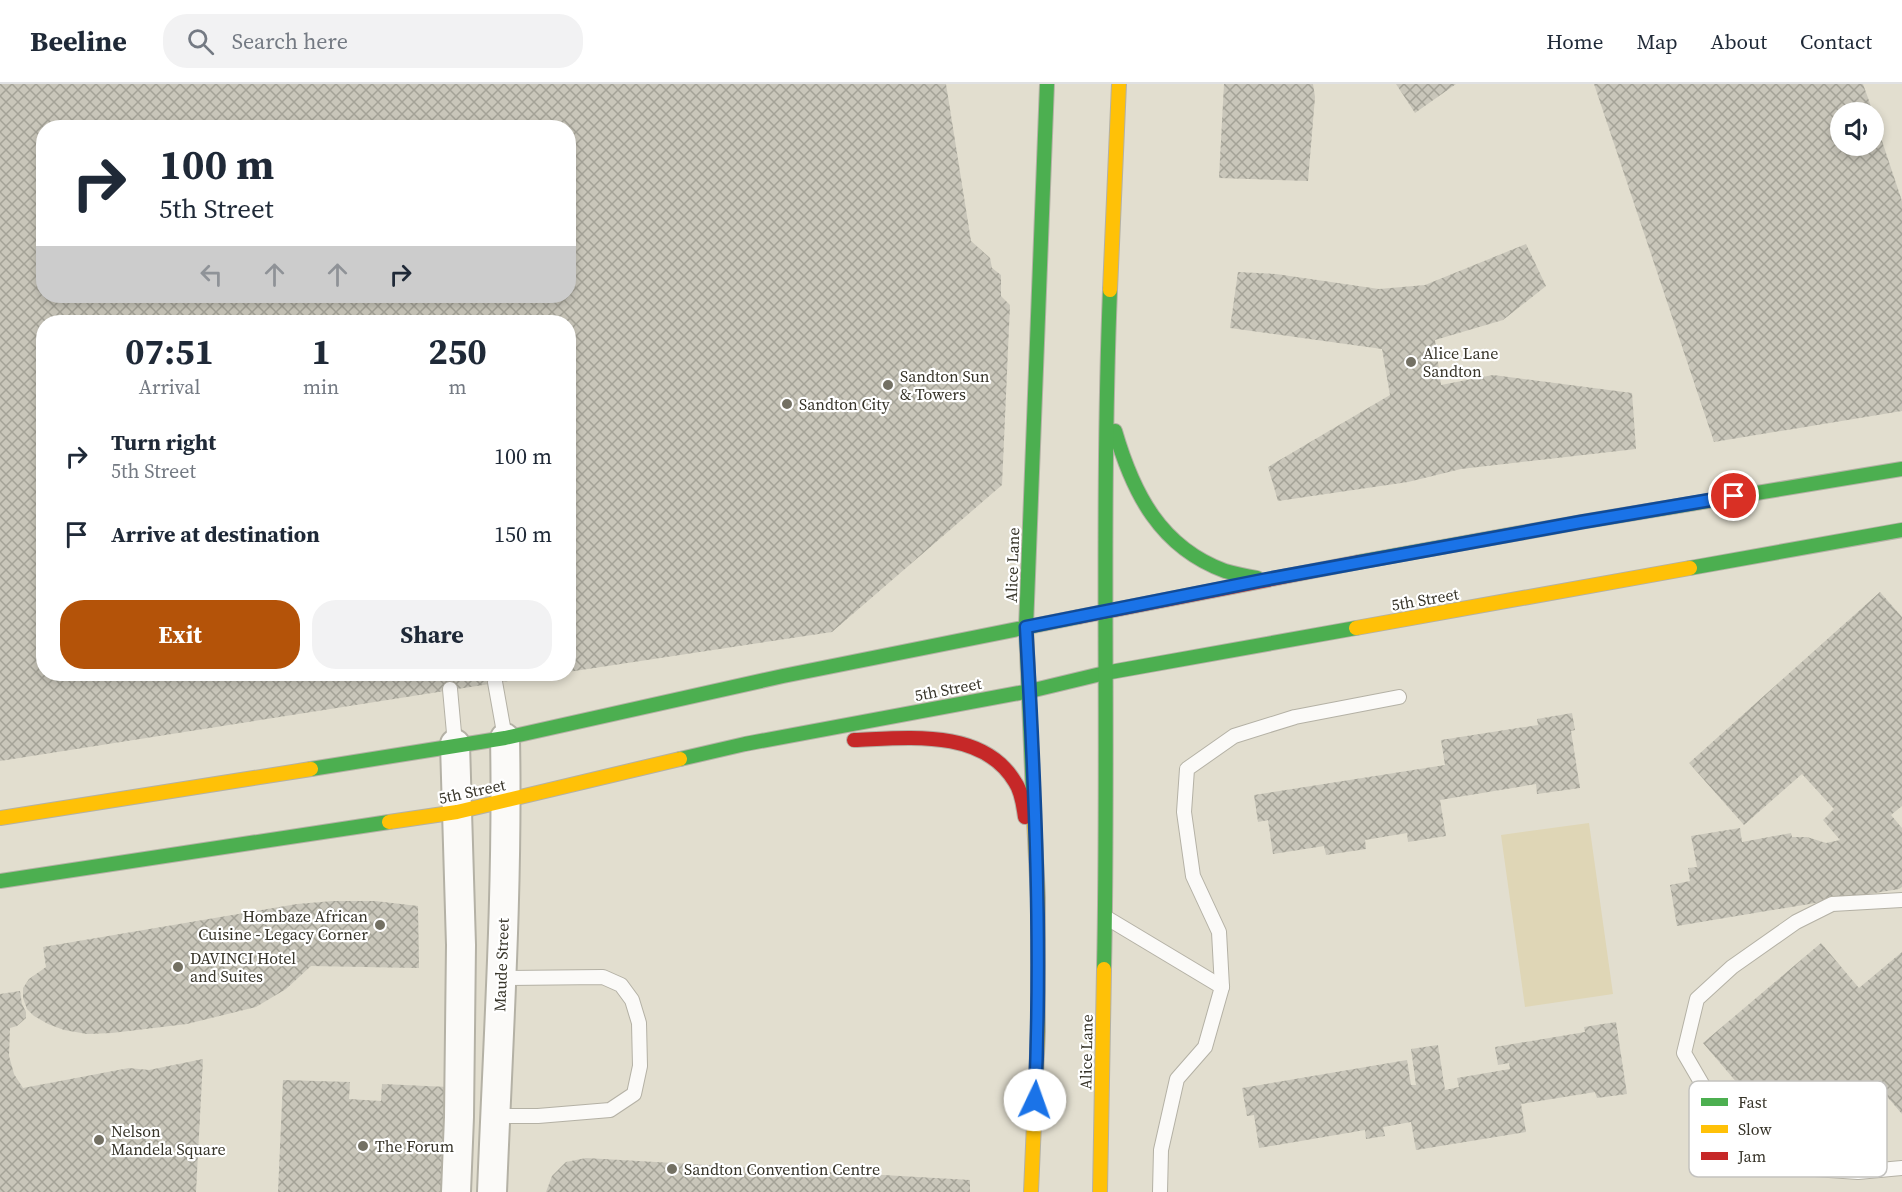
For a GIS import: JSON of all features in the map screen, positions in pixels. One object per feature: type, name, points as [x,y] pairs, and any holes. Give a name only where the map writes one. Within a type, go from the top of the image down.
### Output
[{"type":"street","name":"Alice Lane","points":[[1031,1192],[1038,1031],[1038,898],[1026,627],[1047,84]]},
{"type":"street","name":"Alice Lane","points":[[1100,1192],[1106,917],[1106,397],[1119,84]]},
{"type":"street","points":[[1106,397],[1123,461],[1143,504],[1166,531],[1189,552],[1221,569],[1263,580]]},
{"type":"street","points":[[0,818],[335,766],[455,744],[505,738],[783,676],[1263,580],[1581,522],[1902,469]]},
{"type":"street","name":"5th Street","points":[[0,881],[457,812],[745,744],[1030,691],[1105,673],[1902,530]]},
{"type":"street","name":"Maude Street","points":[[492,1192],[501,978],[506,801],[505,738]]},
{"type":"street","points":[[745,744],[934,739],[961,743],[983,751],[1009,772],[1021,795],[1031,876],[1038,898]]},
{"type":"street","points":[[455,744],[461,945],[456,1192]]},
{"type":"lane","points":[[495,682],[505,738]]},
{"type":"lane","points":[[450,689],[455,744]]},
{"type":"lane","points":[[1160,1192],[1161,1150],[1177,1079],[1205,1047],[1222,987],[1219,932],[1193,876],[1184,812],[1187,769],[1234,736],[1295,717],[1399,697]]},
{"type":"lane","points":[[1700,1081],[1684,1053],[1697,999],[1732,967],[1796,922],[1832,904],[1902,900]]},
{"type":"lane","points":[[1106,917],[1222,987]]},
{"type":"lane","points":[[495,1116],[538,1116],[610,1110],[634,1094],[640,1066],[639,1023],[632,1000],[621,985],[603,977],[501,978]]},
{"type":"lane","points":[[1887,1169],[1902,1168]]},
{"type":"shaded area","points":[[1589,823],[1613,994],[1525,1007],[1501,835]]},
{"type":"building","name":"Sandton City","points":[[0,84],[946,84],[971,241],[990,258],[992,268],[1001,275],[1001,296],[1010,305],[1002,485],[832,632],[576,671],[576,315],[36,315],[36,681],[508,681],[0,761]]},
{"type":"building","points":[[1224,84],[1313,84],[1315,97],[1308,181],[1219,178]]},
{"type":"building","points":[[1396,84],[1456,84],[1415,113]]},
{"type":"building","points":[[1594,84],[1863,84],[1869,102],[1830,102],[1830,156],[1884,156],[1884,147],[1902,201],[1902,411],[1714,442]]},
{"type":"building","name":"Alice Lane Sandton","points":[[1526,244],[1546,286],[1503,320],[1435,340],[1441,385],[1493,375],[1632,393],[1636,449],[1461,469],[1408,482],[1278,501],[1268,467],[1390,395],[1382,349],[1230,328],[1238,272],[1276,274],[1379,289],[1425,285]]},
{"type":"building","points":[[1880,592],[1902,617],[1902,806],[1891,815],[1902,828],[1902,887],[1677,926],[1670,885],[1690,881],[1688,868],[1697,867],[1691,836],[1740,828],[1742,842],[1791,833],[1792,837],[1807,837],[1826,843],[1840,840],[1823,820],[1834,809],[1802,774],[1744,825],[1689,763]]},
{"type":"building","points":[[1572,713],[1575,730],[1571,731],[1580,788],[1537,794],[1536,784],[1440,800],[1446,836],[1408,842],[1407,833],[1365,840],[1366,849],[1326,855],[1324,846],[1273,854],[1268,820],[1258,822],[1254,795],[1445,765],[1441,740],[1538,725],[1537,719]]},
{"type":"building","name":"DAVINCI Hotel and Suites","points":[[375,901],[418,906],[419,968],[311,966],[286,989],[256,1007],[187,1024],[112,1033],[87,1034],[64,1030],[48,1024],[27,1009],[23,998],[23,988],[29,979],[46,967],[43,947],[297,904]]},
{"type":"building","points":[[1821,943],[1859,988],[1902,952],[1902,1114],[1887,1097],[1887,1081],[1735,1081],[1703,1043]]},
{"type":"building","name":"Nelson Mandela Square","points":[[20,991],[26,1018],[17,1026],[10,1028],[9,1056],[14,1074],[23,1088],[129,1068],[149,1070],[203,1059],[196,1192],[0,1192],[0,994]]},
{"type":"building","points":[[1616,1022],[1627,1094],[1597,1098],[1595,1092],[1521,1104],[1526,1132],[1416,1150],[1411,1122],[1383,1127],[1385,1136],[1366,1139],[1365,1130],[1259,1148],[1254,1115],[1247,1116],[1242,1088],[1407,1060],[1411,1085],[1416,1085],[1411,1049],[1438,1045],[1445,1090],[1459,1087],[1457,1078],[1510,1069],[1509,1063],[1498,1065],[1495,1047],[1585,1032],[1584,1027]]},
{"type":"building","name":"The Forum","points":[[283,1080],[350,1082],[349,1099],[381,1101],[382,1084],[449,1087],[445,1192],[278,1192]]},
{"type":"building","name":"Sandton Convention Centre","points":[[586,1158],[970,1180],[970,1192],[546,1192],[552,1176],[566,1162]]},
{"type":"traffic: fast","points":[[1034,819],[1026,627],[1047,84]]},
{"type":"traffic: fast","points":[[1104,969],[1105,545],[1110,290]]},
{"type":"traffic: fast","points":[[1115,431],[1131,476],[1152,515],[1166,533],[1202,561],[1225,571],[1257,578]]},
{"type":"traffic: fast","points":[[1359,562],[1581,522],[1902,469]]},
{"type":"traffic: fast","points":[[1690,568],[1902,530]]},
{"type":"traffic: fast","points":[[311,769],[505,738],[783,676],[1078,617]]},
{"type":"traffic: fast","points":[[680,759],[745,744],[1030,691],[1105,673],[1356,628]]},
{"type":"traffic: fast","points":[[0,881],[389,822]]},
{"type":"traffic: slow","points":[[1110,290],[1119,84]]},
{"type":"traffic: slow","points":[[1356,628],[1690,568]]},
{"type":"traffic: slow","points":[[389,822],[457,812],[680,759]]},
{"type":"traffic: slow","points":[[0,818],[311,769]]},
{"type":"traffic: slow","points":[[1031,1192],[1038,1031],[1038,898],[1034,819]]},
{"type":"traffic: slow","points":[[1100,1192],[1104,969]]},
{"type":"traffic: jam","points":[[1078,617],[1359,562]]},
{"type":"traffic: jam","points":[[854,740],[897,738],[942,740],[964,744],[984,752],[1001,765],[1015,782],[1021,794],[1025,817]]},
{"type":"place","name":"Alice Lane Sandton","points":[[1411,362]]},
{"type":"place","name":"Sandton Sun & Towers","points":[[888,385]]},
{"type":"place","name":"Sandton City","points":[[787,404]]},
{"type":"place","name":"Hombaze African Cuisine - Legacy Corner","points":[[380,925]]},
{"type":"place","name":"DAVINCI Hotel and Suites","points":[[178,967]]},
{"type":"place","name":"Nelson Mandela Square","points":[[99,1140]]},
{"type":"place","name":"The Forum","points":[[363,1146]]},
{"type":"place","name":"Sandton Convention Centre","points":[[672,1169]]},
{"type":"route","points":[[1035,1100],[1038,1031],[1038,898],[1026,627],[1263,580],[1734,496]]}]
